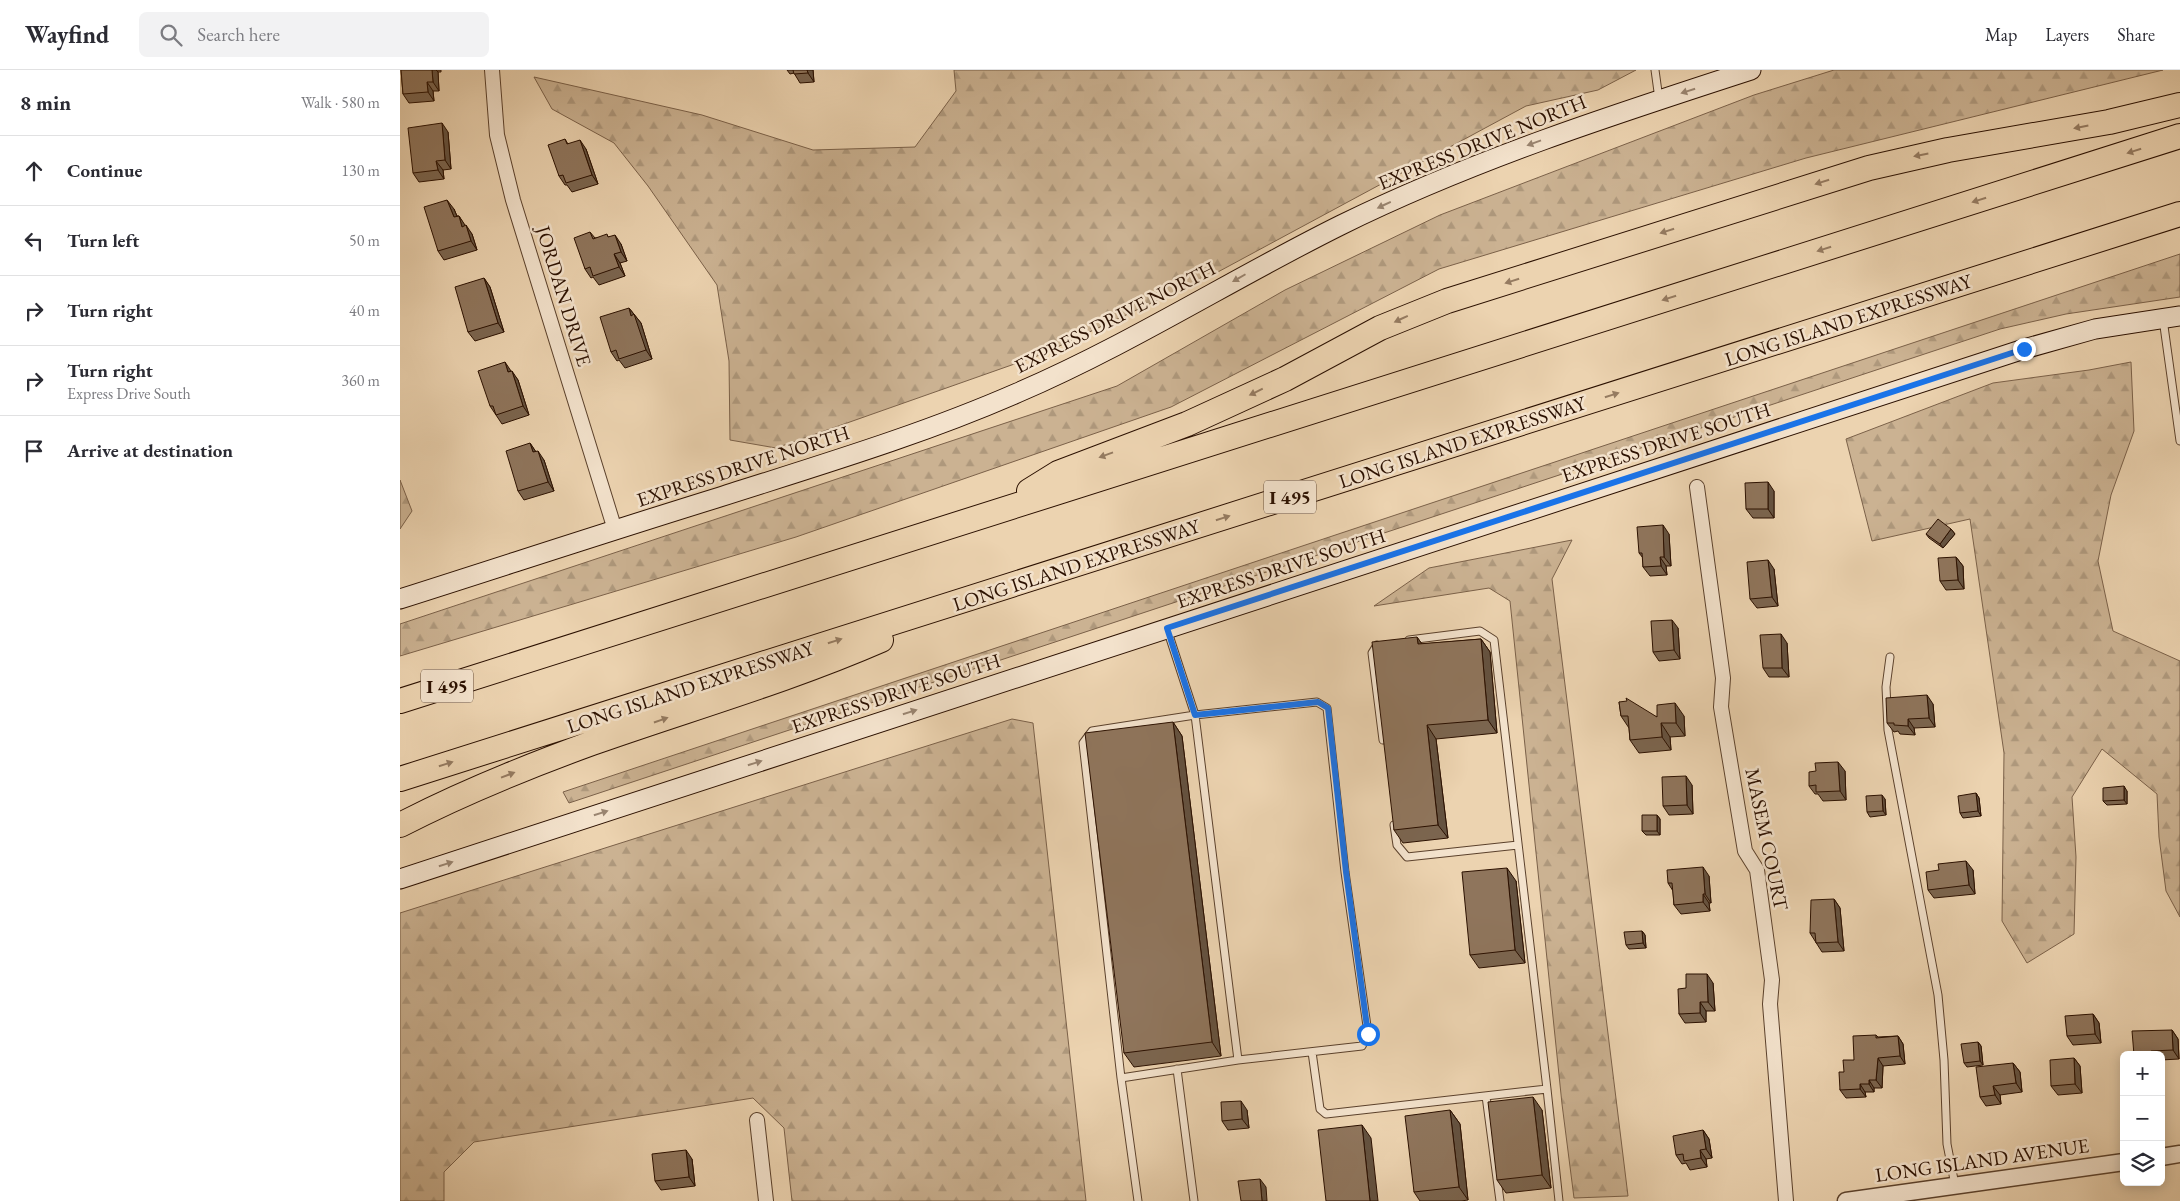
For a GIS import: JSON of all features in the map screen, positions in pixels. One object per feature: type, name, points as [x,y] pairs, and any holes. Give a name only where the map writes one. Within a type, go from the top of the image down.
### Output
[{"type":"highway","points":[[1005,507],[1058,473],[1187,424],[1285,379],[1380,328],[1447,301],[1868,168],[1948,150],[2100,123],[2180,106]]},
{"type":"highway","name":"I 495","points":[[400,701],[1005,507],[2180,136]]},
{"type":"highway","name":"LONG ISLAND EXPRESSWAY","points":[[400,779],[2180,214]]},
{"type":"highway","points":[[400,825],[494,781],[590,744],[833,662],[996,590]]},
{"type":"main road","name":"EXPRESS DRIVE NORTH","points":[[400,599],[861,452],[961,417],[1074,368],[1260,266],[1426,186],[1517,149],[1751,70]]},
{"type":"main road","name":"EXPRESS DRIVE SOUTH","points":[[400,879],[2024,349],[2096,329],[2171,317]]},
{"type":"street","name":"JORDAN DRIVE","points":[[492,70],[497,135],[513,200],[615,530]]},
{"type":"street","name":"MASEM COURT","points":[[1697,487],[1723,678],[1721,707],[1745,851],[1757,870],[1772,980],[1770,1004],[1786,1201]]},
{"type":"street","points":[[757,1120],[766,1201]]},
{"type":"street","points":[[2165,1156],[2180,1154]]},
{"type":"street","name":"LONG ISLAND AVENUE","points":[[1846,1201],[2120,1163]]},
{"type":"lane","points":[[1655,70],[1659,100]]},
{"type":"lane","points":[[2171,317],[2180,441]]},
{"type":"lane","points":[[1167,628],[1195,715],[1238,1060]]},
{"type":"lane","points":[[1397,641],[1480,632],[1494,640],[1559,1201]]},
{"type":"lane","points":[[1384,749],[1372,653],[1379,643],[1388,642]]},
{"type":"lane","points":[[1890,657],[1886,687],[1888,730],[1938,994],[1944,1060],[1947,1144],[1955,1186]]},
{"type":"lane","points":[[1121,1078],[1238,1060],[1362,1046],[1368,1034],[1346,872],[1328,708],[1318,702],[1195,715],[1092,731],[1083,743],[1121,1078],[1138,1201]]},
{"type":"lane","points":[[1393,816],[1397,845],[1406,857],[1518,845]]},
{"type":"lane","points":[[1312,1052],[1320,1109],[1326,1114],[1547,1089]]},
{"type":"lane","points":[[1177,1070],[1194,1201]]},
{"type":"lane","points":[[1486,1096],[1500,1201]]},
{"type":"green space","points":[[954,70],[1636,70],[1598,90],[1526,106],[1216,273],[1040,355],[776,448],[730,440],[729,361],[717,285],[648,186],[614,143],[552,109],[534,77],[702,115],[813,150],[915,147],[956,91]]},
{"type":"green space","points":[[1834,70],[2163,70],[1806,158],[1439,269],[1171,407],[796,537],[400,656],[400,624],[1117,386],[1285,290],[1440,215],[1754,95]]},
{"type":"green space","points":[[2180,254],[2180,297],[2066,314],[2000,329],[569,803],[563,792]]},
{"type":"green space","points":[[2131,362],[2134,431],[2111,495],[2098,561],[2113,631],[2180,661],[2180,917],[2166,891],[2159,837],[2157,794],[2102,749],[2072,797],[2076,857],[2074,934],[2027,963],[2002,921],[2004,753],[1970,519],[1872,541],[1846,439],[1993,383],[2089,370]]},
{"type":"green space","points":[[400,480],[412,511],[400,529]]},
{"type":"green space","points":[[1572,540],[1552,579],[1628,1196],[1574,1198],[1562,1104],[1510,601],[1489,588],[1374,606],[1429,568]]},
{"type":"green space","points":[[1012,719],[1033,723],[1086,1201],[792,1201],[784,1128],[753,1098],[474,1142],[444,1172],[444,1201],[400,1201],[400,913]]},
{"type":"building","points":[[401,70],[432,70],[433,82],[427,82],[428,92],[403,94]]},
{"type":"building","points":[[793,70],[807,70],[808,73],[794,74]]},
{"type":"building","points":[[442,123],[445,160],[436,161],[438,170],[413,173],[408,128]]},
{"type":"building","points":[[565,139],[567,144],[580,140],[592,175],[566,183],[563,175],[559,176],[548,145]]},
{"type":"building","points":[[447,200],[454,217],[459,216],[462,227],[466,225],[471,241],[438,251],[424,207]]},
{"type":"building","points":[[590,232],[593,239],[607,234],[608,237],[615,235],[621,252],[614,254],[619,267],[593,276],[590,267],[585,269],[574,238]]},
{"type":"building","points":[[484,278],[498,323],[468,332],[455,287]]},
{"type":"building","points":[[629,308],[631,316],[634,314],[646,350],[619,359],[616,350],[611,352],[600,317]]},
{"type":"building","points":[[505,362],[508,372],[512,371],[523,406],[496,415],[493,406],[490,406],[478,371]]},
{"type":"building","points":[[530,443],[533,452],[538,451],[548,482],[518,491],[506,451]]},
{"type":"building","points":[[1768,482],[1768,509],[1746,509],[1745,483]]},
{"type":"building","points":[[1938,519],[1951,529],[1940,544],[1926,534]]},
{"type":"building","points":[[1663,525],[1664,557],[1660,557],[1661,566],[1643,567],[1642,553],[1639,553],[1637,527]]},
{"type":"building","points":[[1956,557],[1958,580],[1940,581],[1938,558]]},
{"type":"building","points":[[1768,560],[1772,597],[1750,599],[1747,562]]},
{"type":"building","points":[[1672,620],[1674,650],[1653,652],[1651,621]]},
{"type":"building","points":[[1781,634],[1782,668],[1763,668],[1760,635]]},
{"type":"building","points":[[1417,637],[1418,644],[1481,639],[1488,720],[1427,725],[1438,825],[1394,830],[1372,642]]},
{"type":"building","points":[[1927,695],[1929,718],[1908,719],[1908,726],[1887,723],[1886,698]]},
{"type":"building","points":[[1626,698],[1657,717],[1657,705],[1675,703],[1676,723],[1661,723],[1662,737],[1630,740],[1628,716],[1621,716],[1619,702],[1627,701]]},
{"type":"building","points":[[1173,722],[1212,1042],[1124,1053],[1085,733]]},
{"type":"building","points":[[1838,762],[1840,791],[1816,792],[1816,785],[1809,786],[1809,772],[1816,771],[1815,763]]},
{"type":"building","points":[[1686,776],[1687,805],[1663,806],[1662,777]]},
{"type":"building","points":[[2124,786],[2124,800],[2103,801],[2103,788]]},
{"type":"building","points":[[1976,793],[1978,811],[1960,813],[1958,796]]},
{"type":"building","points":[[1882,795],[1883,811],[1867,812],[1866,796]]},
{"type":"building","points":[[1642,815],[1657,815],[1657,831],[1642,831]]},
{"type":"building","points":[[1966,861],[1969,885],[1928,890],[1926,872],[1939,870],[1938,864]]},
{"type":"building","points":[[1703,867],[1705,894],[1703,894],[1703,902],[1674,905],[1672,883],[1668,883],[1667,870]]},
{"type":"building","points":[[1507,868],[1515,950],[1470,955],[1462,872]]},
{"type":"building","points":[[1834,899],[1838,942],[1816,943],[1815,933],[1810,933],[1811,900]]},
{"type":"building","points":[[1642,931],[1643,943],[1626,945],[1624,932]]},
{"type":"building","points":[[1686,974],[1707,974],[1708,1002],[1700,1002],[1700,1013],[1679,1014],[1678,989],[1686,988]]},
{"type":"building","points":[[2093,1014],[2095,1034],[2067,1036],[2065,1016]]},
{"type":"building","points":[[2172,1030],[2173,1050],[2134,1051],[2132,1031]]},
{"type":"building","points":[[1876,1035],[1876,1038],[1898,1036],[1900,1056],[1878,1058],[1876,1080],[1869,1080],[1869,1084],[1860,1084],[1860,1089],[1840,1090],[1839,1072],[1844,1072],[1843,1060],[1854,1060],[1853,1036]]},
{"type":"building","points":[[1978,1042],[1980,1061],[1964,1063],[1961,1044]]},
{"type":"building","points":[[2074,1058],[2075,1084],[2051,1086],[2050,1060]]},
{"type":"building","points":[[2013,1063],[2016,1083],[1993,1086],[1995,1095],[1980,1097],[1976,1067]]},
{"type":"building","points":[[1533,1097],[1542,1175],[1497,1180],[1488,1102]]},
{"type":"building","points":[[1241,1101],[1242,1119],[1222,1121],[1221,1102]]},
{"type":"building","points":[[1450,1110],[1459,1187],[1414,1192],[1405,1116]]},
{"type":"building","points":[[1362,1125],[1370,1201],[1326,1201],[1318,1130]]},
{"type":"building","points":[[1703,1130],[1706,1149],[1700,1150],[1701,1158],[1684,1161],[1683,1154],[1676,1155],[1673,1136]]},
{"type":"building","points":[[686,1150],[689,1177],[655,1181],[652,1154]]},
{"type":"building","points":[[1260,1179],[1262,1201],[1241,1201],[1238,1181]]},
{"type":"route","points":[[1368,1034],[1346,872],[1328,708],[1318,702],[1195,715],[1167,628],[2024,349]]}]
